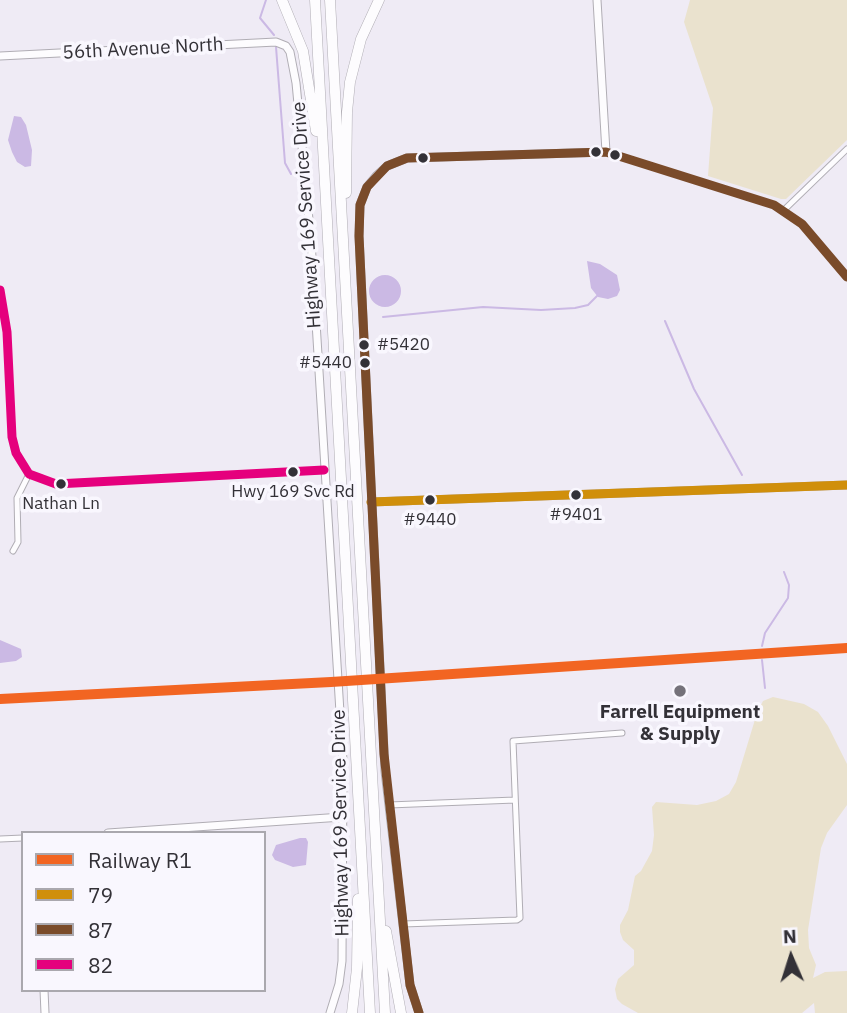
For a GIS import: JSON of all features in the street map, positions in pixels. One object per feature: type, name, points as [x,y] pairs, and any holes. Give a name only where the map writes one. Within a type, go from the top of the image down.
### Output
[{"type":"highway","points":[[282,0],[297,33],[308,72],[327,219]]},
{"type":"highway","points":[[315,0],[370,1013]]},
{"type":"highway","points":[[330,0],[385,1013]]},
{"type":"highway","points":[[343,242],[350,82],[361,39],[379,0]]},
{"type":"highway","points":[[352,1013],[357,968],[358,878],[361,853]]},
{"type":"highway","points":[[377,872],[401,1013]]},
{"type":"street","points":[[597,0],[606,152]]},
{"type":"street","name":"56th Avenue North","points":[[0,56],[276,42],[286,46]]},
{"type":"street","name":"Highway 169 Service Drive","points":[[286,46],[293,61],[311,241],[343,761],[342,961],[339,984],[330,1013]]},
{"type":"street","points":[[784,210],[847,149]]},
{"type":"street","points":[[419,1013],[410,985],[384,754],[359,212],[364,193],[372,180],[387,166],[423,157],[606,152],[762,200],[784,210],[805,228],[847,277]]},
{"type":"street","points":[[0,290],[7,332],[14,445],[21,464],[29,474],[56,484],[324,470]]},
{"type":"street","points":[[0,386],[10,387]]},
{"type":"street","points":[[13,551],[18,542],[17,498],[29,474]]},
{"type":"street","points":[[371,502],[847,485]]},
{"type":"street","points":[[403,924],[520,918],[513,741],[622,733]]},
{"type":"street","points":[[389,806],[516,800]]},
{"type":"street","points":[[136,831],[342,817]]},
{"type":"street","points":[[0,839],[21,838]]},
{"type":"street","points":[[44,992],[46,1013]]},
{"type":"shaded area","points":[[690,0],[847,0],[847,140],[786,199],[708,176],[713,108],[684,22]]},
{"type":"shaded area","points":[[14,116],[21,117],[26,125],[32,150],[31,166],[25,167],[17,162],[12,152],[8,140]]},
{"type":"shaded area","points":[[587,261],[600,264],[617,275],[620,290],[617,296],[608,299],[598,297],[591,288]]},
{"type":"shaded area","points":[[385,275],[396,280],[401,291],[396,302],[385,307],[374,302],[369,291],[374,280]]},
{"type":"shaded area","points":[[0,640],[21,649],[22,657],[16,661],[0,663]]},
{"type":"shaded area","points":[[773,697],[804,704],[818,712],[847,764],[847,805],[827,833],[821,848],[808,930],[809,948],[816,965],[813,978],[825,972],[847,971],[847,1013],[815,1013],[814,1003],[802,1013],[638,1013],[617,999],[615,989],[618,979],[634,965],[634,950],[623,940],[620,925],[628,910],[635,876],[641,871],[652,851],[652,807],[656,802],[697,805],[716,801],[729,794],[736,782],[757,713],[763,701]]},
{"type":"shaded area","points":[[306,838],[308,842],[306,865],[293,867],[275,860],[272,855],[276,845]]},
{"type":"waterway","points":[[266,0],[260,18],[274,35]]},
{"type":"waterway","points":[[276,47],[285,163],[291,174]]},
{"type":"waterway","points":[[383,317],[483,307],[541,310],[575,308],[588,305],[597,296]]},
{"type":"waterway","points":[[665,321],[694,389],[742,475]]},
{"type":"waterway","points":[[762,646],[765,633],[788,598],[789,585],[784,572]]},
{"type":"waterway","points":[[762,660],[765,688]]},
{"type":"rail line","name":"R1","points":[[0,699],[331,682],[847,648]]},
{"type":"transit line","name":"87","points":[[419,1013],[410,985],[384,754],[359,236],[360,205],[367,187],[387,166],[407,158],[606,152],[774,205],[802,224],[847,277]]},
{"type":"transit line","name":"82","points":[[0,290],[7,332],[12,437],[16,453],[29,474],[56,484],[324,470]]},
{"type":"transit line","name":"79","points":[[371,502],[847,485]]},
{"type":"place","name":"#5420","points":[[364,345]]},
{"type":"place","name":"#5440","points":[[365,363]]},
{"type":"place","name":"Hwy 169 Svc Rd","points":[[293,472]]},
{"type":"place","name":"Nathan Ln","points":[[61,484]]},
{"type":"place","name":"#9401","points":[[576,495]]},
{"type":"place","name":"#9440","points":[[430,500]]},
{"type":"place","name":"Farrell Equipment & Supply","points":[[680,691]]}]
